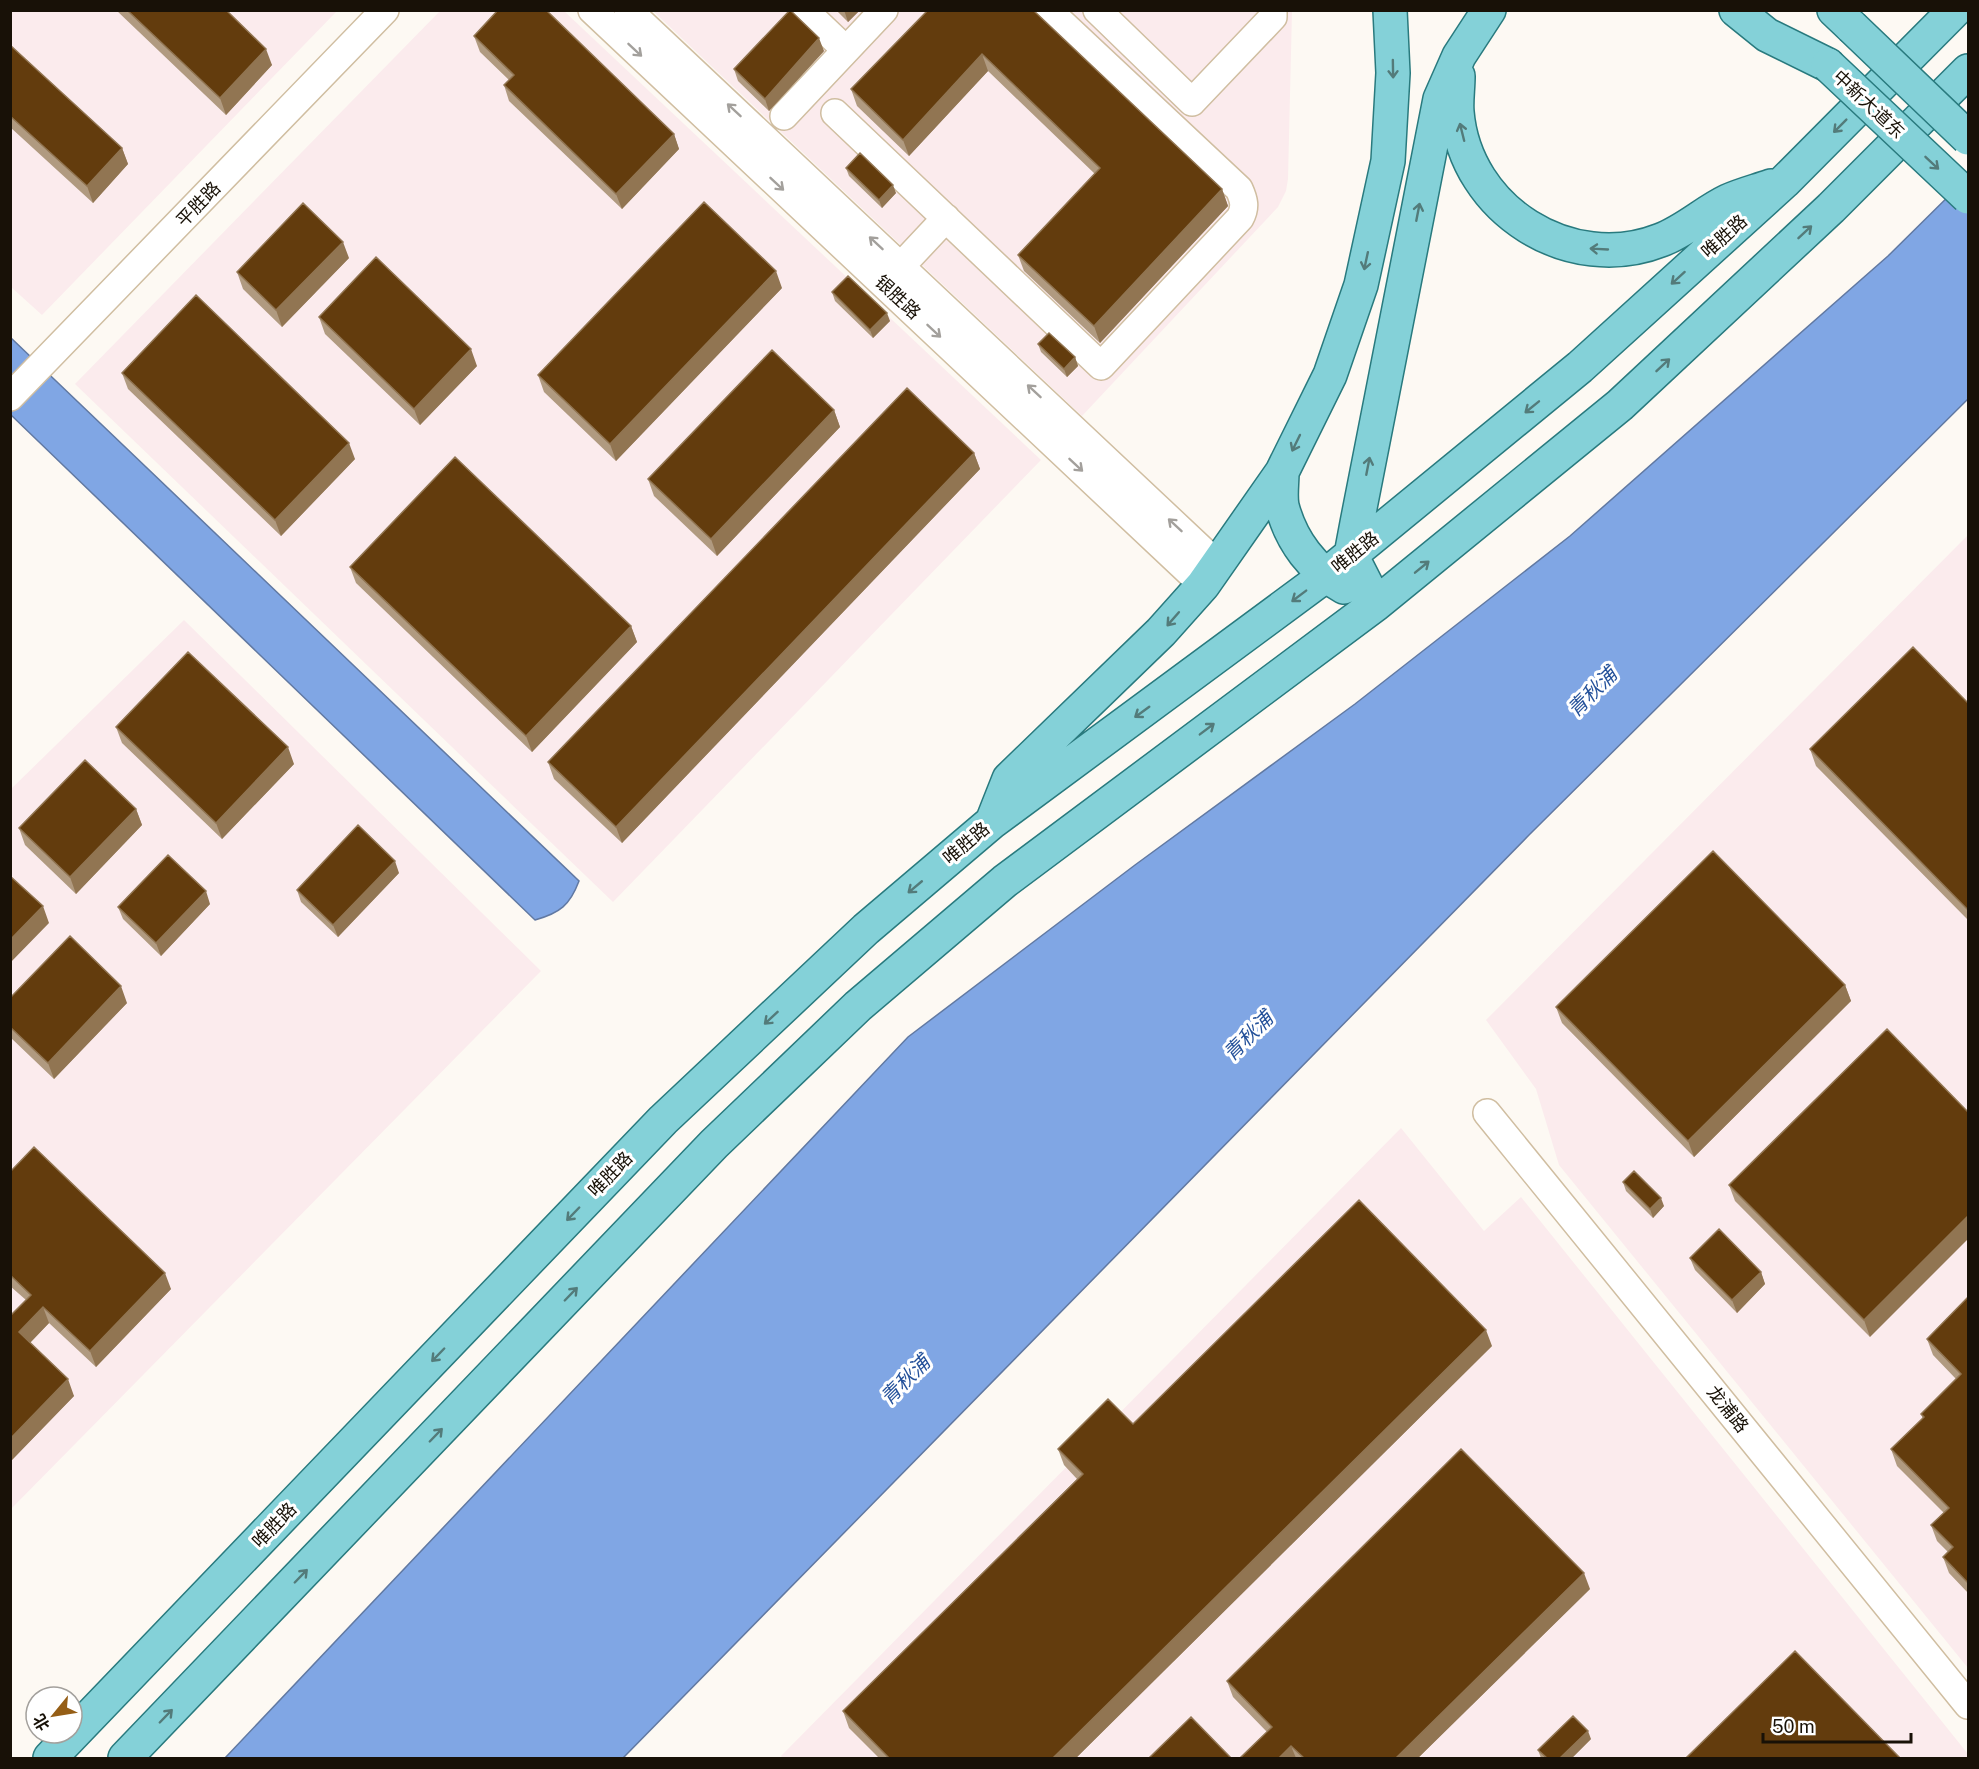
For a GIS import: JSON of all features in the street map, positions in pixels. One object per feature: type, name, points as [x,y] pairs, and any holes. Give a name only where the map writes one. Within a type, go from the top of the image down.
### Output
[{"type":"main road","points":[[992,822],[1009,779],[1161,632],[1211,575],[1282,472],[1330,375],[1361,285],[1388,161],[1393,73],[1390,10]]},
{"type":"main road","points":[[1736,10],[1767,35],[1828,65]]},
{"type":"main road","name":"中新大道东","points":[[1771,10],[1968,197]]},
{"type":"main road","name":"唯胜路","points":[[50,1758],[663,1120],[866,929],[992,822],[1325,576],[1580,367],[1784,182],[1955,10]]},
{"type":"main road","points":[[1376,604],[1351,555],[1440,99],[1459,56],[1486,13]]},
{"type":"main road","points":[[1843,16],[1968,138]]},
{"type":"main road","points":[[1459,56],[1457,113],[1466,148],[1479,176],[1497,201],[1519,221],[1547,239],[1579,248],[1622,250],[1661,240],[1729,201],[1784,182]]},
{"type":"main road","points":[[125,1758],[706,1153],[858,1006],[1005,881],[1376,604],[1620,405],[1831,208],[1968,71]]},
{"type":"main road","points":[[1282,472],[1282,504],[1294,536],[1325,576],[1376,604]]},
{"type":"street","name":"平胜路","points":[[10,397],[385,10]]},
{"type":"street","name":"银胜路","points":[[592,10],[1211,575]]},
{"type":"street","name":"银胜路","points":[[628,10],[901,266],[1211,575]]},
{"type":"street","points":[[804,10],[846,50]]},
{"type":"street","points":[[784,116],[884,10]]},
{"type":"street","points":[[834,113],[1101,366],[1244,210],[1245,200],[1239,189],[1048,10]]},
{"type":"street","points":[[1104,13],[1192,102],[1273,17],[1273,10]]},
{"type":"street","points":[[901,266],[946,218]]},
{"type":"street","name":"龙浦路","points":[[1487,1113],[1968,1705]]},
{"type":"shaded area","points":[[11,11],[337,11],[42,315],[11,287]]},
{"type":"shaded area","points":[[440,11],[564,11],[1041,460],[613,902],[75,384]]},
{"type":"shaded area","points":[[653,11],[1292,11],[1286,191],[1278,207],[1082,416]]},
{"type":"shaded area","points":[[1968,535],[1968,1668],[1559,1165],[1536,1089],[1486,1020]]},
{"type":"shaded area","points":[[184,620],[541,971],[11,1509],[11,789]]},
{"type":"shaded area","points":[[1401,1128],[1484,1231],[1521,1197],[1968,1754],[1968,1758],[783,1758],[781,1756]]},
{"type":"water","name":"青秋浦","points":[[1968,177],[1968,399],[1529,835],[623,1758],[225,1758],[908,1037],[1135,865],[1355,704],[1570,536],[1888,256]]},
{"type":"water","points":[[10,337],[579,881],[572,896],[563,907],[535,920],[11,415]]},
{"type":"building","points":[[127,10],[226,10],[266,49],[220,98]]},
{"type":"building","points":[[498,10],[546,10],[674,134],[616,194],[504,85],[514,75],[474,36]]},
{"type":"building","points":[[790,10],[819,38],[765,99],[734,69]]},
{"type":"building","points":[[928,10],[1033,10],[1222,189],[1094,326],[1018,255],[1100,168],[982,54],[903,140],[851,89]]},
{"type":"building","points":[[10,45],[122,148],[87,186],[10,116]]},
{"type":"building","points":[[860,153],[893,185],[879,200],[846,168]]},
{"type":"building","points":[[704,202],[776,271],[610,444],[538,375]]},
{"type":"building","points":[[303,203],[343,242],[276,310],[237,272]]},
{"type":"building","points":[[376,257],[471,349],[414,409],[319,317]]},
{"type":"building","points":[[848,276],[887,313],[870,330],[832,292]]},
{"type":"building","points":[[196,295],[349,443],[275,520],[122,373]]},
{"type":"building","points":[[1049,333],[1075,357],[1064,369],[1038,344]]},
{"type":"building","points":[[772,350],[834,410],[711,539],[648,479]]},
{"type":"building","points":[[907,388],[974,453],[616,827],[548,762]]},
{"type":"building","points":[[455,457],[631,626],[526,736],[350,567]]},
{"type":"building","points":[[1913,647],[1968,703],[1968,910],[1810,749]]},
{"type":"building","points":[[188,652],[288,747],[216,823],[116,727]]},
{"type":"building","points":[[85,760],[136,809],[70,877],[19,828]]},
{"type":"building","points":[[358,825],[395,861],[333,925],[297,890]]},
{"type":"building","points":[[1713,851],[1845,985],[1688,1141],[1556,1007]]},
{"type":"building","points":[[168,855],[206,891],[156,943],[118,907]]},
{"type":"building","points":[[10,876],[43,906],[10,940]]},
{"type":"building","points":[[70,936],[121,986],[48,1063],[10,1027],[10,998]]},
{"type":"building","points":[[1887,1029],[1968,1112],[1968,1216],[1864,1320],[1729,1185]]},
{"type":"building","points":[[34,1147],[165,1273],[90,1351],[43,1307],[19,1332],[68,1379],[10,1439],[10,1316],[31,1295],[10,1275],[10,1172]]},
{"type":"building","points":[[1634,1171],[1661,1198],[1650,1209],[1623,1182]]},
{"type":"building","points":[[1359,1200],[1486,1330],[1053,1758],[889,1758],[843,1711],[1083,1474],[1058,1449],[1108,1399],[1133,1424]]},
{"type":"building","points":[[1719,1229],[1761,1272],[1732,1300],[1690,1258]]},
{"type":"building","points":[[1968,1297],[1968,1583],[1943,1557],[1953,1547],[1931,1525],[1949,1508],[1891,1449],[1924,1417],[1921,1414],[1961,1374],[1927,1339]]},
{"type":"building","points":[[1461,1449],[1584,1573],[1396,1758],[1304,1758],[1291,1746],[1279,1758],[1240,1758],[1272,1727],[1227,1681]]},
{"type":"building","points":[[1795,1651],[1900,1758],[1686,1758]]},
{"type":"building","points":[[1573,1716],[1588,1731],[1560,1758],[1547,1758],[1538,1750]]},
{"type":"building","points":[[1191,1717],[1231,1758],[1149,1758]]}]
